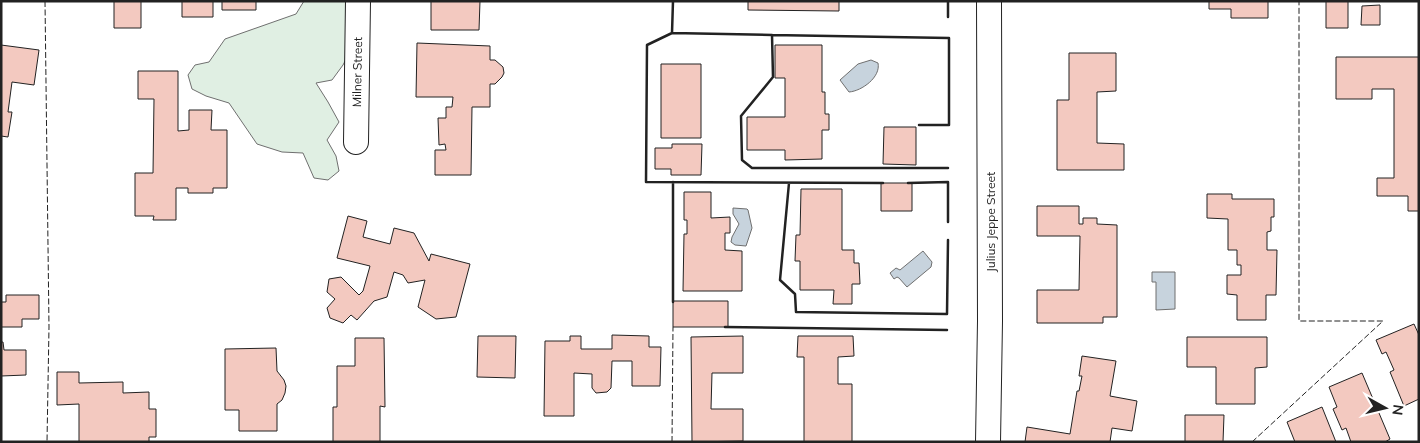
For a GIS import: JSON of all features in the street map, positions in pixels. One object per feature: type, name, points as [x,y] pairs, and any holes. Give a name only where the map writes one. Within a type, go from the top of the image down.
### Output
[{"type":"street","name":"Milner Street","points":[[356,142],[358,1]]},
{"type":"street","name":"Julius Jeppe Street","points":[[988,442],[990,330],[989,1]]},
{"type":"green space","points":[[304,1],[367,1],[366,21],[343,65],[332,80],[316,83],[339,122],[327,140],[336,156],[339,171],[328,180],[314,178],[303,153],[282,152],[257,144],[229,103],[206,96],[192,89],[188,75],[195,65],[209,62],[225,39],[296,14]]},
{"type":"shaded area","points":[[871,60],[878,63],[877,73],[874,78],[865,86],[849,92],[840,80],[858,64]]},
{"type":"shaded area","points":[[733,208],[748,210],[752,228],[746,246],[735,245],[731,242],[739,224],[733,214]]},
{"type":"shaded area","points":[[923,251],[932,262],[931,267],[907,287],[899,278],[894,279],[890,273],[896,268],[900,270]]},
{"type":"shaded area","points":[[1152,272],[1175,272],[1175,309],[1156,310],[1156,282],[1152,282]]},
{"type":"building","points":[[114,1],[141,1],[141,28],[114,28]]},
{"type":"building","points":[[182,1],[213,1],[213,17],[182,17]]},
{"type":"building","points":[[222,1],[256,1],[256,10],[222,10]]},
{"type":"building","points":[[431,1],[480,1],[479,30],[431,30]]},
{"type":"building","points":[[748,1],[839,1],[839,11],[748,10]]},
{"type":"building","points":[[1209,1],[1268,1],[1268,18],[1231,18],[1231,9],[1209,9]]},
{"type":"building","points":[[1326,1],[1348,1],[1348,28],[1326,28]]},
{"type":"building","points":[[1380,5],[1380,25],[1361,25],[1362,6]]},
{"type":"building","points":[[417,43],[490,46],[490,60],[495,60],[503,67],[504,73],[502,77],[495,84],[490,84],[490,107],[472,107],[471,175],[435,175],[435,150],[446,150],[445,144],[439,145],[438,118],[446,118],[446,107],[452,107],[453,97],[416,97]]},
{"type":"building","points":[[1,45],[39,50],[34,85],[12,82],[8,112],[12,112],[8,137],[1,136]]},
{"type":"building","points":[[775,45],[822,45],[822,92],[825,92],[825,114],[829,114],[829,130],[822,130],[822,159],[785,160],[785,150],[747,150],[747,117],[785,117],[785,78],[775,78]]},
{"type":"building","points":[[1069,53],[1116,53],[1116,91],[1097,92],[1097,143],[1124,144],[1124,170],[1057,170],[1057,100],[1069,100]]},
{"type":"building","points":[[1336,57],[1419,57],[1419,211],[1408,211],[1408,196],[1377,196],[1377,178],[1394,178],[1394,89],[1372,89],[1372,99],[1336,99]]},
{"type":"building","points":[[661,64],[701,64],[701,138],[661,138]]},
{"type":"building","points":[[138,71],[178,71],[178,131],[189,130],[189,110],[212,110],[211,130],[227,130],[227,188],[213,188],[213,193],[188,193],[188,188],[176,188],[176,220],[153,220],[154,216],[135,216],[135,173],[153,173],[154,99],[138,99]]},
{"type":"building","points":[[884,127],[916,127],[916,165],[883,164]]},
{"type":"building","points":[[672,144],[702,144],[701,175],[671,175],[671,169],[655,169],[655,148],[672,148]]},
{"type":"building","points":[[881,183],[912,183],[912,211],[881,211]]},
{"type":"building","points":[[801,189],[842,189],[842,250],[854,250],[854,263],[859,263],[860,284],[852,284],[852,304],[833,304],[834,290],[800,290],[800,261],[795,261],[796,235],[800,235]]},
{"type":"building","points":[[684,192],[711,192],[711,218],[730,217],[730,233],[725,233],[725,250],[742,251],[742,291],[683,291],[684,234],[687,234],[687,220],[684,220]]},
{"type":"building","points":[[1207,194],[1232,194],[1232,199],[1274,199],[1274,217],[1271,217],[1271,231],[1267,232],[1267,250],[1277,250],[1276,295],[1266,295],[1266,320],[1237,320],[1237,295],[1227,294],[1227,275],[1241,275],[1241,265],[1237,265],[1237,250],[1228,250],[1228,219],[1207,218]]},
{"type":"building","points":[[1037,206],[1079,206],[1079,224],[1083,224],[1083,218],[1097,218],[1097,224],[1117,225],[1117,317],[1103,317],[1103,323],[1037,323],[1037,290],[1079,290],[1080,236],[1037,236]]},
{"type":"building","points":[[348,216],[367,221],[363,237],[390,244],[394,228],[414,233],[429,261],[431,254],[470,264],[456,317],[436,319],[418,307],[425,280],[408,283],[403,275],[394,272],[387,297],[374,301],[357,320],[351,315],[343,323],[330,318],[327,308],[335,299],[327,292],[329,279],[341,277],[359,295],[363,291],[370,266],[337,258]]},
{"type":"building","points":[[6,295],[39,295],[39,319],[22,319],[22,327],[1,327],[1,302],[6,302]]},
{"type":"building","points":[[673,301],[728,301],[728,327],[673,327]]},
{"type":"building","points":[[1414,324],[1419,335],[1419,399],[1404,406],[1390,372],[1394,370],[1386,352],[1382,354],[1376,340]]},
{"type":"building","points":[[612,335],[649,336],[649,347],[661,347],[660,386],[632,386],[632,361],[612,361],[611,388],[607,392],[596,393],[592,388],[592,374],[574,373],[574,416],[544,416],[545,341],[570,341],[570,336],[581,336],[581,349],[612,349]]},
{"type":"building","points":[[478,336],[516,336],[515,378],[477,377]]},
{"type":"building","points":[[743,336],[743,373],[712,373],[711,409],[743,409],[743,441],[692,442],[691,337]]},
{"type":"building","points":[[798,336],[853,336],[854,356],[838,357],[838,384],[852,384],[852,442],[804,442],[804,357],[797,357]]},
{"type":"building","points":[[1187,337],[1267,337],[1267,367],[1255,368],[1255,404],[1216,404],[1216,367],[1187,367]]},
{"type":"building","points":[[355,338],[384,338],[385,407],[380,406],[380,442],[333,442],[333,407],[337,407],[337,366],[355,366]]},
{"type":"building","points":[[1,342],[3,342],[4,350],[26,350],[26,375],[1,376]]},
{"type":"building","points":[[276,348],[277,371],[286,386],[282,400],[277,404],[277,431],[239,431],[239,410],[225,410],[225,349]]},
{"type":"building","points":[[1082,356],[1116,361],[1110,396],[1137,401],[1132,431],[1112,428],[1110,442],[1025,442],[1027,427],[1070,434],[1077,391],[1079,391],[1082,376],[1079,376]]},
{"type":"building","points":[[57,372],[79,372],[79,383],[123,382],[123,393],[149,392],[149,409],[156,409],[156,437],[149,437],[149,442],[79,442],[79,404],[57,405]]},
{"type":"building","points":[[1362,373],[1390,439],[1385,442],[1351,442],[1346,428],[1342,430],[1333,409],[1337,407],[1329,387]]},
{"type":"building","points":[[1322,407],[1336,442],[1295,442],[1287,422]]},
{"type":"building","points":[[1185,415],[1224,415],[1223,442],[1185,442]]},
{"type":"fence","points":[[45,1],[49,327],[47,442]]},
{"type":"fence","points":[[1252,442],[1383,321],[1299,321],[1299,1]]},
{"type":"fence","points":[[672,442],[673,327]]},
{"type":"wall","points":[[672,33],[673,1]]},
{"type":"wall","points":[[948,1],[948,17]]},
{"type":"wall","points":[[772,35],[672,33],[647,45],[646,182],[883,183]]},
{"type":"wall","points":[[919,125],[949,125],[949,38],[772,35],[773,77],[741,116],[742,160],[752,168],[948,168]]},
{"type":"wall","points":[[673,182],[673,302]]},
{"type":"wall","points":[[908,183],[948,182],[948,222]]},
{"type":"wall","points":[[789,183],[780,280],[795,294],[796,312],[947,314],[948,240]]},
{"type":"wall","points":[[725,327],[947,330]]}]
